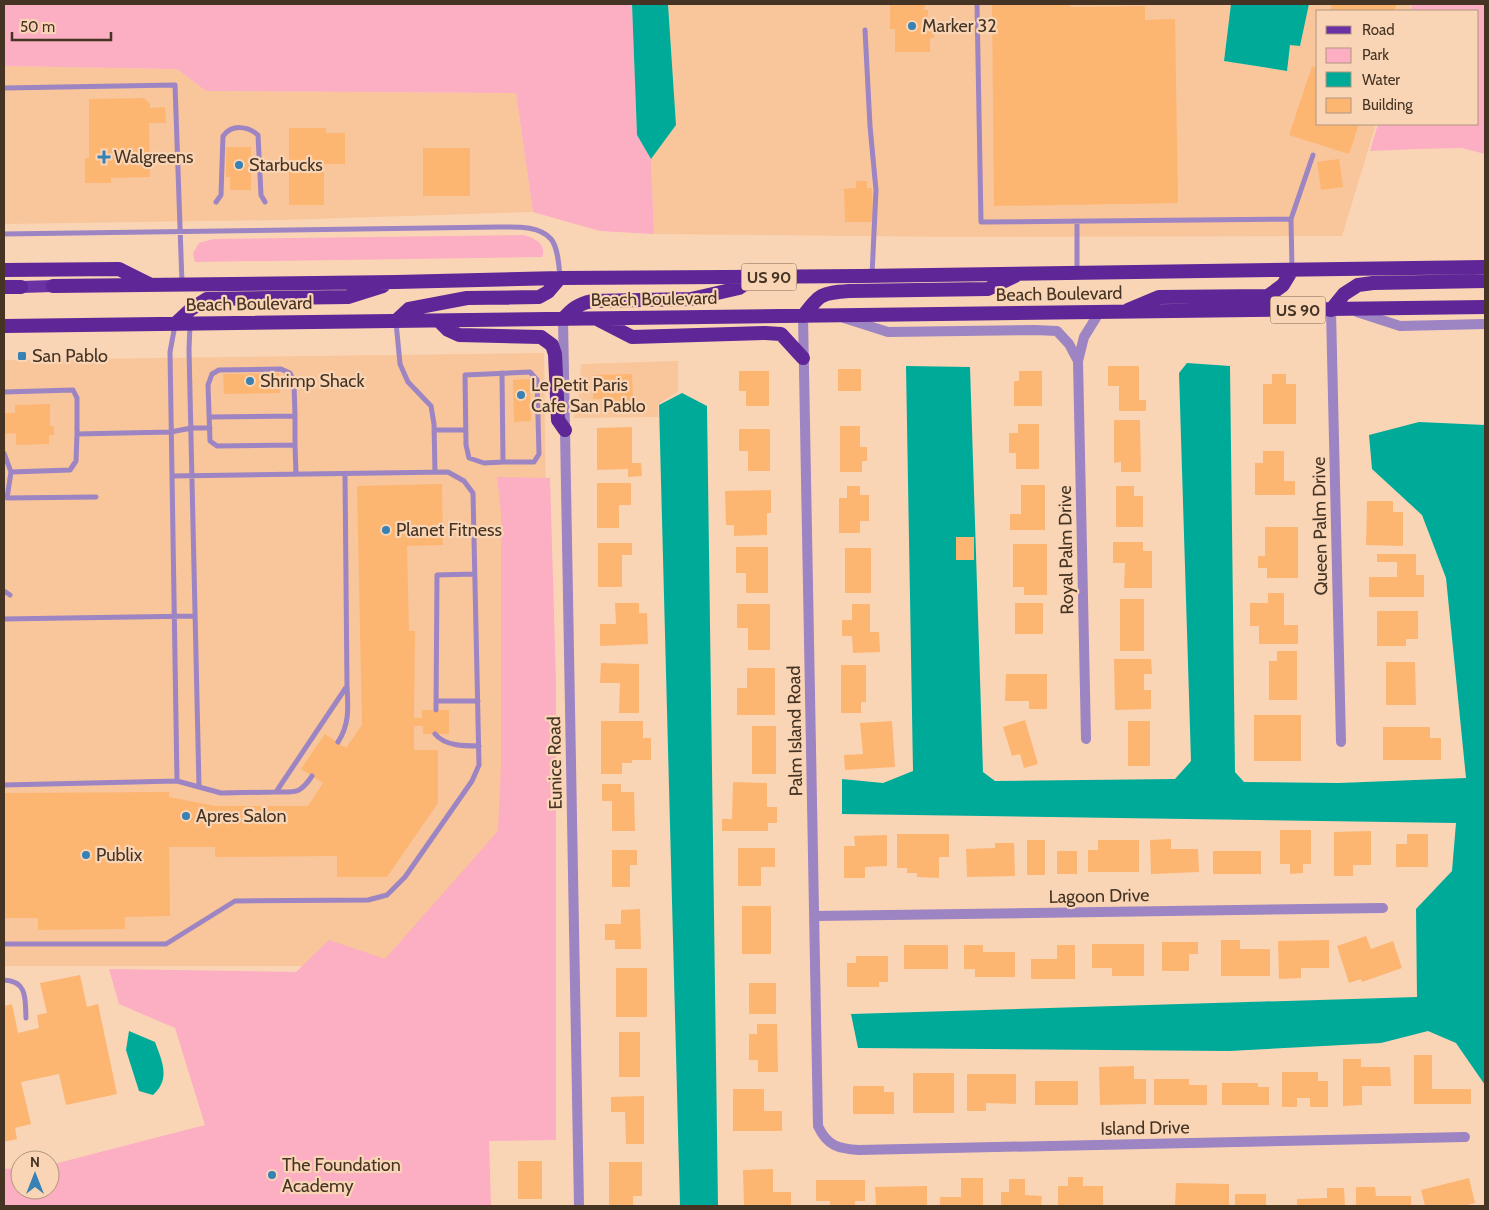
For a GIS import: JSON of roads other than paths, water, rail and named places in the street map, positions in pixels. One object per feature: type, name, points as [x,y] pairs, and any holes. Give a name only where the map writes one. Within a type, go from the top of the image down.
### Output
[{"type":"highway","name":"US 90","points":[[52,286],[560,278],[1485,268]]},
{"type":"highway","points":[[4,270],[119,269],[152,285]]},
{"type":"highway","points":[[1120,312],[1159,297],[1268,296],[1283,285],[1292,270]]},
{"type":"highway","points":[[803,316],[814,301],[827,292],[849,290],[988,289],[1020,274]]},
{"type":"highway","points":[[563,319],[572,308],[581,303],[592,301],[691,299],[739,288],[756,277]]},
{"type":"highway","points":[[396,321],[409,310],[467,298],[539,297],[548,292],[560,278]]},
{"type":"highway","points":[[1331,310],[1344,294],[1358,285],[1485,281]]},
{"type":"highway","points":[[175,324],[207,299],[348,298],[396,282]]},
{"type":"highway","name":"US 90","points":[[4,287],[21,287]]},
{"type":"highway","name":"Beach Boulevard","points":[[4,326],[1485,307]]},
{"type":"highway","points":[[596,319],[632,336],[781,334],[804,358]]},
{"type":"highway","points":[[439,321],[448,330],[459,335],[528,336],[541,337],[548,341],[552,345],[554,354],[558,420],[565,430]]},
{"type":"main road","name":"US 90","points":[[21,287],[52,286]]},
{"type":"street","name":"Queen Palm Drive","points":[[1331,310],[1341,742]]},
{"type":"street","points":[[1352,310],[1400,326],[1485,324]]},
{"type":"street","name":"Royal Palm Drive","points":[[1086,739],[1078,360],[1084,336],[1099,313]]},
{"type":"street","name":"Palm Island Road","points":[[803,316],[818,1126],[827,1142]]},
{"type":"street","points":[[838,316],[888,332],[1057,331],[1069,344],[1078,360]]},
{"type":"street","name":"Eunice Road","points":[[563,319],[579,1206]]},
{"type":"street","name":"Lagoon Drive","points":[[815,916],[1384,908]]},
{"type":"street","name":"Island Drive","points":[[827,1142],[844,1149],[859,1150],[1465,1137]]},
{"type":"lane","points":[[977,4],[981,222],[1291,219]]},
{"type":"lane","points":[[865,30],[870,126],[876,190],[872,276]]},
{"type":"lane","points":[[4,88],[175,86],[182,285]]},
{"type":"lane","points":[[216,202],[221,195],[222,136],[227,130],[240,127],[252,129],[258,135],[261,195],[265,202]]},
{"type":"lane","points":[[1292,270],[1291,219],[1313,155]]},
{"type":"lane","points":[[1077,221],[1077,273]]},
{"type":"lane","points":[[4,234],[529,228],[543,233],[552,240],[557,254],[560,278]]},
{"type":"lane","points":[[396,321],[400,364],[408,382],[431,406],[434,430],[435,472]]},
{"type":"lane","points":[[175,324],[170,352],[178,781]]},
{"type":"lane","points":[[190,324],[199,786]]},
{"type":"lane","points":[[295,445],[217,446],[210,442],[208,385],[212,374],[219,370],[281,369],[290,373],[294,383],[296,474]]},
{"type":"lane","points":[[530,372],[537,380],[539,454],[534,462],[484,463],[469,458],[466,445],[465,375],[502,373],[530,372]]},
{"type":"lane","points":[[502,373],[503,462]]},
{"type":"lane","points":[[4,392],[73,390],[77,398],[76,461],[70,470],[10,472]]},
{"type":"lane","points":[[210,417],[295,416]]},
{"type":"lane","points":[[77,434],[171,432],[191,428],[210,428]]},
{"type":"lane","points":[[434,430],[466,430]]},
{"type":"lane","points":[[4,453],[10,472],[6,499],[96,497]]},
{"type":"lane","points":[[4,944],[166,944],[235,901],[368,900],[387,895],[405,877],[472,781],[479,765],[473,493],[464,480],[448,472],[172,476]]},
{"type":"lane","points":[[338,742],[344,733],[349,712],[347,686],[345,474]]},
{"type":"lane","points":[[436,710],[437,575],[475,574]]},
{"type":"lane","points":[[4,591],[10,595]]},
{"type":"lane","points":[[4,619],[195,616]]},
{"type":"lane","points":[[276,792],[347,686]]},
{"type":"lane","points":[[436,701],[478,701]]},
{"type":"lane","points":[[436,734],[439,739],[452,744],[479,746]]},
{"type":"lane","points":[[4,785],[178,781],[221,793],[298,792],[306,786],[312,776]]},
{"type":"lane","points":[[4,980],[15,982],[20,986],[24,993],[26,1018]]},
{"type":"water","points":[[632,4],[668,4],[676,125],[651,159],[637,135]]},
{"type":"water","points":[[1231,4],[1309,4],[1300,46],[1290,45],[1287,71],[1224,61]]},
{"type":"water","points":[[1187,363],[1230,366],[1235,772],[1244,782],[1339,783],[1466,778],[1446,578],[1422,515],[1372,469],[1369,435],[1419,422],[1485,425],[1485,1085],[1456,1043],[1428,1031],[1381,1043],[1229,1051],[858,1048],[851,1014],[1417,997],[1416,909],[1452,871],[1456,823],[842,814],[842,779],[883,783],[913,771],[906,366],[970,367],[983,772],[995,781],[1175,779],[1191,761],[1179,373]]},
{"type":"water","points":[[682,393],[707,406],[718,1206],[680,1206],[659,405]]},
{"type":"water","points":[[129,1031],[155,1042],[158,1049],[163,1076],[159,1089],[153,1095],[139,1091],[126,1050]]},
{"type":"place","name":"Marker 32","points":[[912,26]]},
{"type":"place","name":"Walgreens","points":[[104,157]]},
{"type":"place","name":"Starbucks","points":[[239,165]]},
{"type":"place","name":"San Pablo","points":[[22,356]]},
{"type":"place","name":"Shrimp Shack","points":[[250,381]]},
{"type":"place","name":"Le Petit Paris Cafe San Pablo","points":[[521,395]]},
{"type":"place","name":"Planet Fitness","points":[[386,530]]},
{"type":"place","name":"Apres Salon","points":[[186,816]]},
{"type":"place","name":"Publix","points":[[86,855]]},
{"type":"place","name":"The Foundation Academy","points":[[272,1175]]}]
